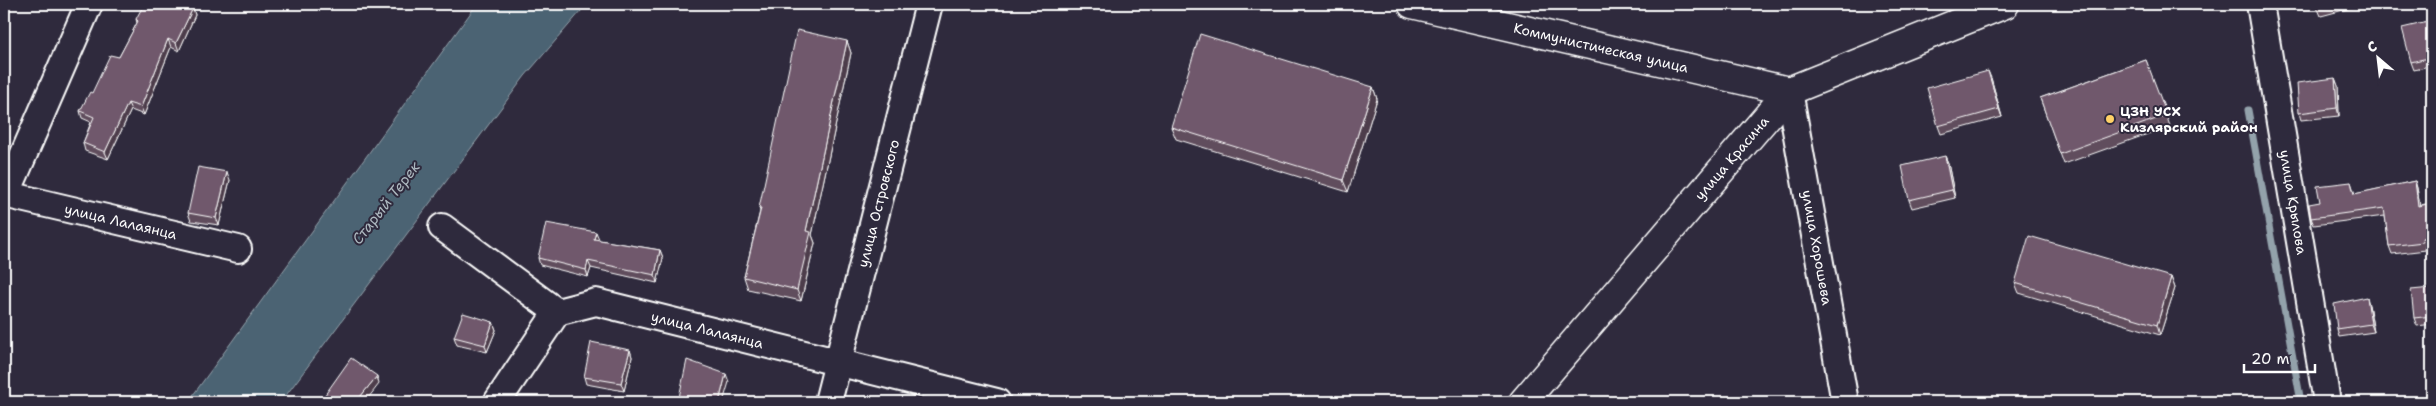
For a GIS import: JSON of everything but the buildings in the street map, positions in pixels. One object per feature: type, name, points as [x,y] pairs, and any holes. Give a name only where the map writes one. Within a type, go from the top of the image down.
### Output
[{"type":"street","points":[[5,194],[89,4]]},
{"type":"street","name":"улица Островского","points":[[828,402],[929,4]]},
{"type":"street","name":"Коммунистическая улица","points":[[1412,4],[1789,91]]},
{"type":"street","name":"улица Красина","points":[[1523,402],[1789,91],[2005,4]]},
{"type":"street","name":"улица Крылова","points":[[2260,4],[2327,402]]},
{"type":"street","name":"улица Хорошева","points":[[1789,91],[1845,402]]},
{"type":"street","name":"улица Лалаянца","points":[[5,194],[238,249]]},
{"type":"street","points":[[442,227],[557,312],[497,402]]},
{"type":"street","name":"улица Лалаянца","points":[[557,312],[596,302],[837,364],[997,402]]},
{"type":"water","name":"Старый Терек","points":[[477,4],[587,4],[525,76],[281,402],[188,402]]},
{"type":"waterway","points":[[2248,110],[2301,402]]},
{"type":"place","name":"ЦЗН УСХ Кизлярский район","points":[[2110,119]]}]
